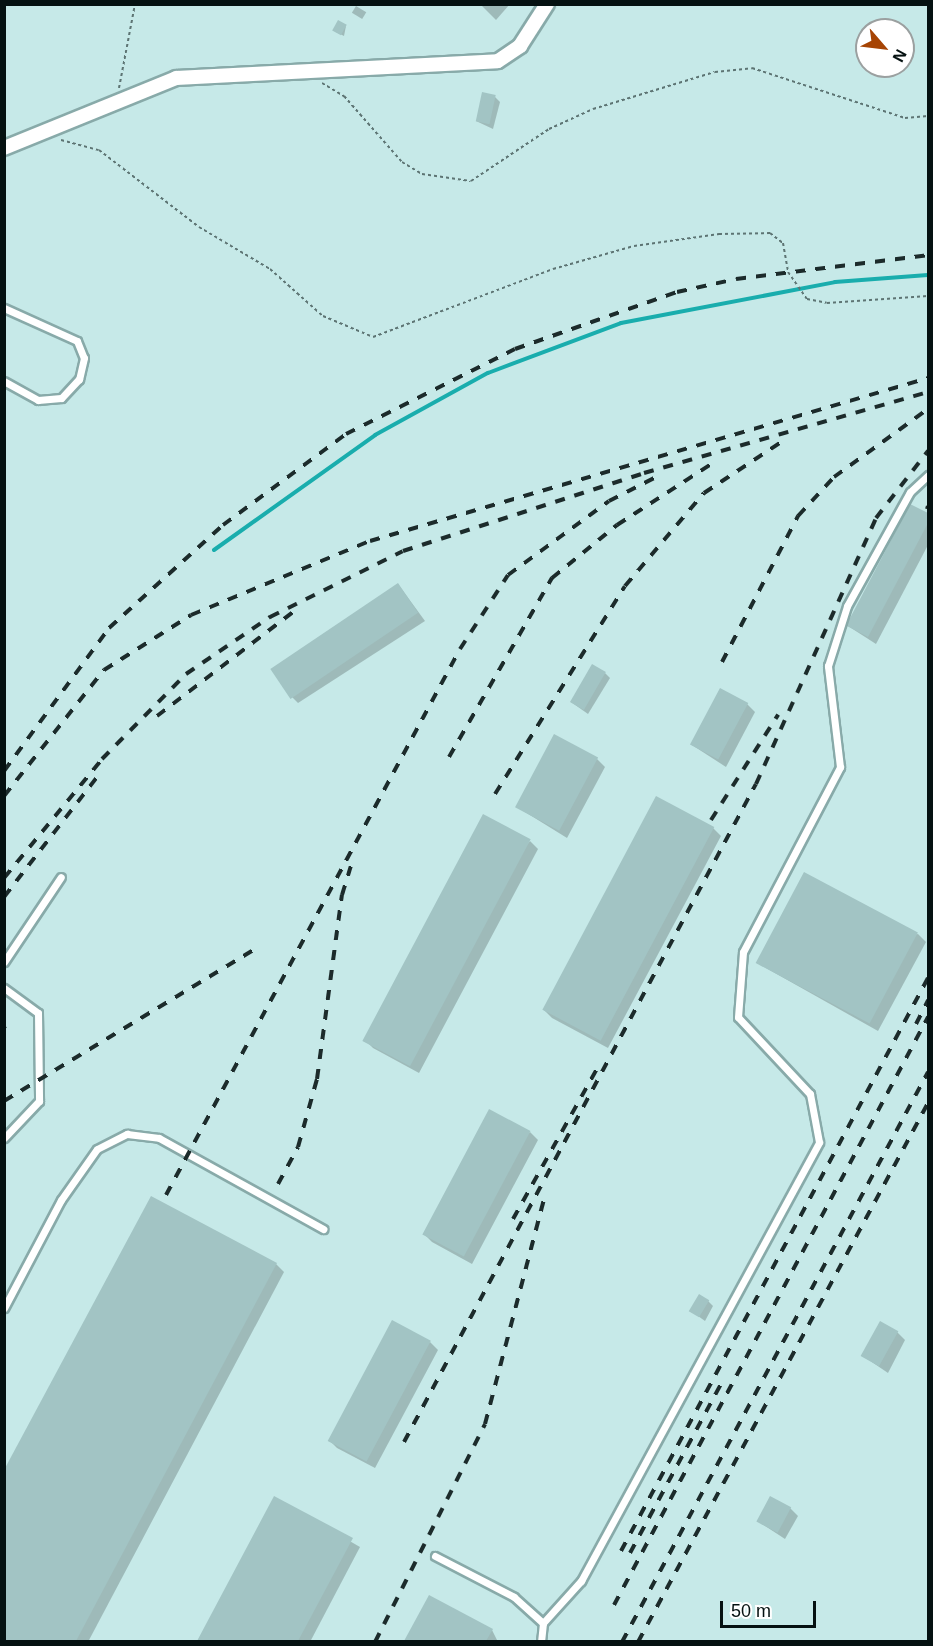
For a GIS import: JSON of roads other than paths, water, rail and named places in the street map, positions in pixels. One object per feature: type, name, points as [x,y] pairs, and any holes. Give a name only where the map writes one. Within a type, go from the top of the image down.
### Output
[{"type":"street","points":[[4,148],[117,100],[176,78],[306,74],[498,61],[520,46],[547,4]]},
{"type":"lane","points":[[4,308],[77,341],[84,358],[79,379],[61,399],[38,400],[4,381]]},
{"type":"lane","points":[[541,1641],[543,1623],[581,1581],[819,1142],[810,1094],[738,1017],[743,952],[840,767],[828,666],[847,606],[910,492],[928,475]]},
{"type":"lane","points":[[4,962],[61,877]]},
{"type":"lane","points":[[4,988],[38,1013],[39,1101],[4,1138]]},
{"type":"lane","points":[[4,1308],[67,1191],[97,1149],[127,1134],[159,1138],[323,1229]]},
{"type":"lane","points":[[435,1556],[514,1597],[543,1623]]},
{"type":"waterway","points":[[214,550],[375,435],[488,373],[621,323],[835,282],[928,275]]},
{"type":"railway","points":[[4,771],[109,628],[223,525],[346,434],[515,349],[677,292],[736,279],[928,255]]},
{"type":"railway","points":[[4,796],[104,670],[191,615],[370,541],[928,378]]},
{"type":"railway","points":[[4,878],[102,759],[186,674],[270,617],[403,551],[644,473],[928,392]]},
{"type":"railway","points":[[722,662],[798,516],[834,477],[928,409]]},
{"type":"railway","points":[[495,794],[625,586],[704,493],[783,441]]},
{"type":"railway","points":[[404,1442],[756,784],[876,518],[928,451]]},
{"type":"railway","points":[[449,757],[552,578],[617,525],[716,461]]},
{"type":"railway","points":[[166,1195],[460,649],[508,575],[609,501],[660,475]]},
{"type":"railway","points":[[157,716],[293,612]]},
{"type":"railway","points":[[711,820],[778,715]]},
{"type":"railway","points":[[4,897],[98,776]]},
{"type":"railway","points":[[278,1184],[298,1147],[317,1079],[342,895],[352,863]]},
{"type":"railway","points":[[4,1101],[255,949]]},
{"type":"railway","points":[[621,1551],[928,978]]},
{"type":"railway","points":[[916,1024],[928,1000]]},
{"type":"railway","points":[[614,1605],[928,1017]]},
{"type":"railway","points":[[513,1219],[598,1067]]},
{"type":"railway","points":[[622,1642],[928,1072]]},
{"type":"railway","points":[[638,1642],[928,1103]]},
{"type":"railway","points":[[375,1642],[485,1424],[544,1199]]},
{"type":"railway","points":[[630,1553],[723,1380]]}]
